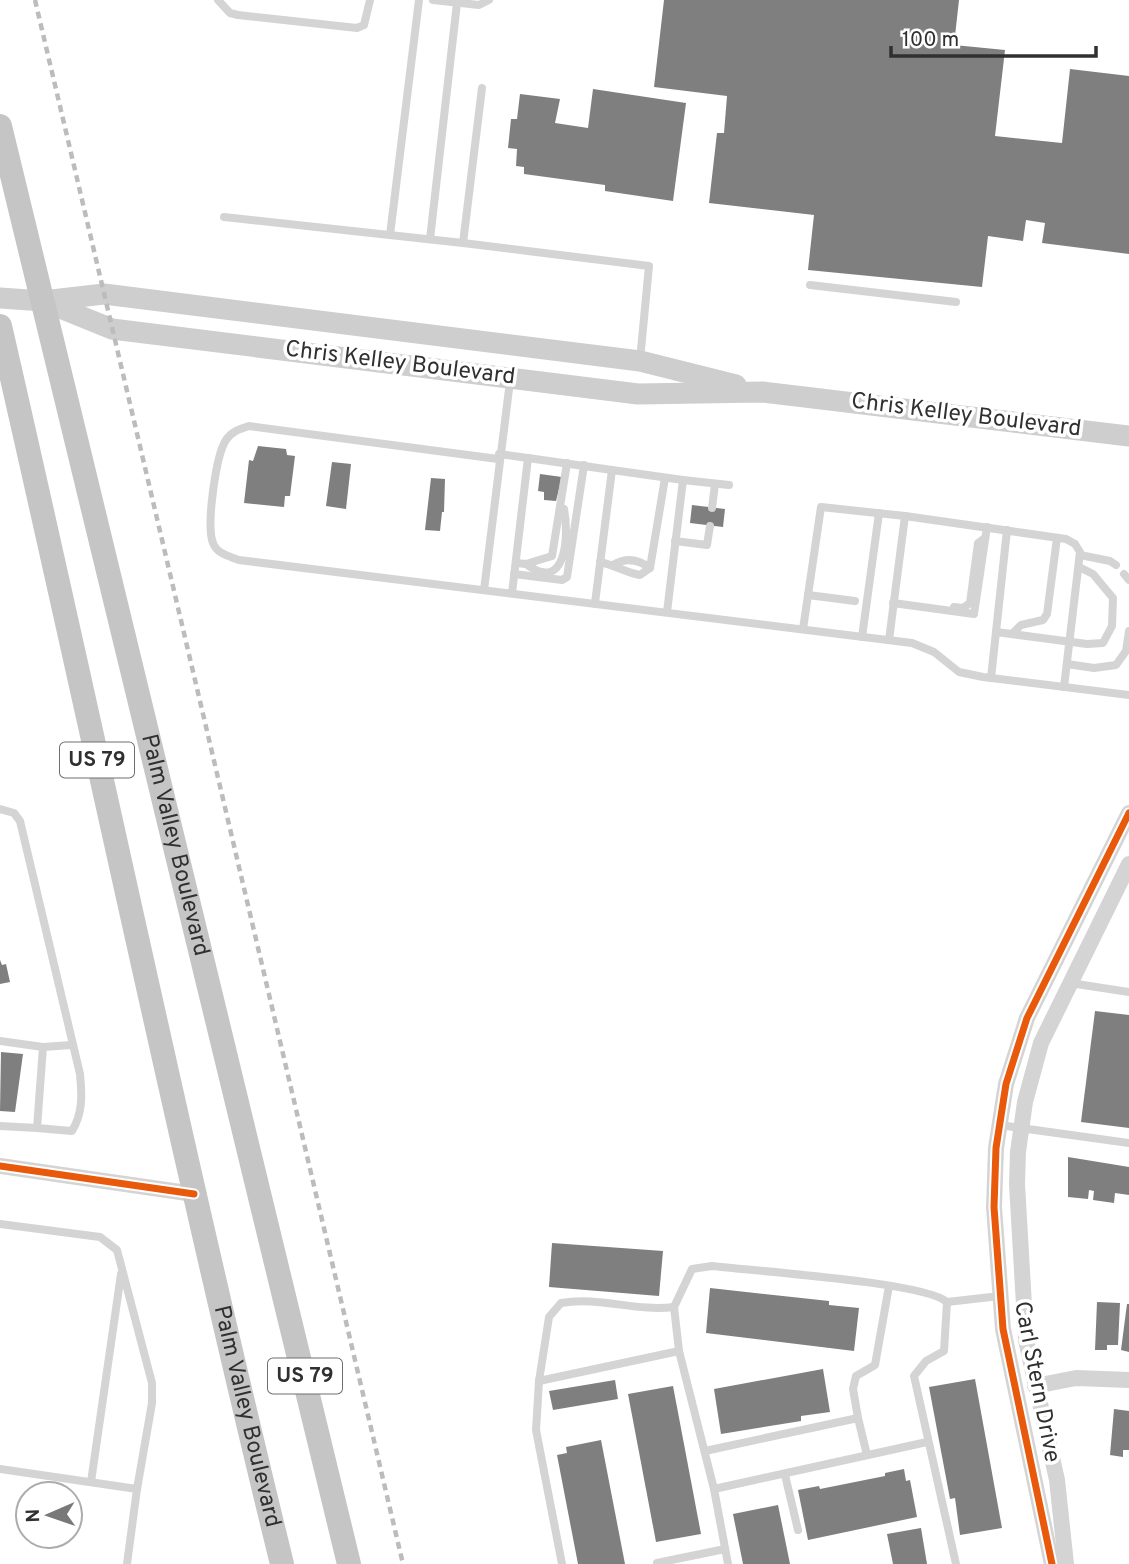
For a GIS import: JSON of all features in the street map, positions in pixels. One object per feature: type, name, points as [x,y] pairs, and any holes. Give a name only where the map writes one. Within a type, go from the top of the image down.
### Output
[{"type":"highway","name":"Palm Valley Boulevard","points":[[0,126],[349,1564]]},
{"type":"highway","name":"Palm Valley Boulevard","points":[[0,326],[194,1194],[282,1564]]},
{"type":"main road","name":"Chris Kelley Boulevard","points":[[0,298],[43,301],[104,294],[640,361],[762,392],[1129,436]]},
{"type":"main road","name":"Chris Kelley Boulevard","points":[[43,301],[112,329],[638,394],[762,392]]},
{"type":"street","name":"Carl Stern Drive","points":[[1052,1564],[1044,1517],[1011,1380],[1000,1296],[994,1186],[999,1125],[1010,1070],[1027,1018],[1129,813]]},
{"type":"street","name":"Carl Stern Drive","points":[[1066,1564],[1059,1491],[1035,1386],[1022,1296],[1017,1184],[1021,1128],[1032,1071],[1069,983],[1129,864]]},
{"type":"street","points":[[0,1166],[194,1194]]},
{"type":"street","points":[[1035,1386],[1091,1377],[1129,1380]]},
{"type":"lane","points":[[218,0],[230,13],[237,15],[357,28],[364,25],[370,0]]},
{"type":"lane","points":[[390,235],[419,0]]},
{"type":"lane","points":[[433,0],[479,5],[489,0]]},
{"type":"lane","points":[[430,239],[457,3]]},
{"type":"lane","points":[[463,243],[482,88]]},
{"type":"lane","points":[[224,217],[649,266],[640,361]]},
{"type":"lane","points":[[810,285],[956,302]]},
{"type":"lane","points":[[484,590],[510,378]]},
{"type":"lane","points":[[729,485],[528,458],[499,457],[249,426],[237,430],[226,439],[220,454],[211,516],[212,542],[220,553],[239,560],[889,640],[922,646],[960,672],[1129,695]]},
{"type":"lane","points":[[512,593],[528,458]]},
{"type":"lane","points":[[516,563],[526,564],[552,556],[567,463]]},
{"type":"lane","points":[[514,575],[562,580],[567,577],[584,466]]},
{"type":"lane","points":[[595,603],[611,470]]},
{"type":"lane","points":[[600,562],[613,565],[622,572],[640,575],[650,568],[665,478]]},
{"type":"lane","points":[[667,612],[683,480]]},
{"type":"lane","points":[[712,508],[715,484]]},
{"type":"lane","points":[[803,629],[821,507],[1057,538],[1075,544],[1080,555],[1064,687]]},
{"type":"lane","points":[[862,637],[879,513]]},
{"type":"lane","points":[[889,640],[898,604],[905,516]]},
{"type":"lane","points":[[675,541],[707,545],[710,526]]},
{"type":"lane","points":[[898,604],[974,614],[987,527]]},
{"type":"lane","points":[[991,678],[1007,530]]},
{"type":"lane","points":[[1013,634],[1021,625],[1044,620],[1047,614],[1057,538]]},
{"type":"lane","points":[[1080,555],[1110,561],[1116,565]]},
{"type":"lane","points":[[613,565],[622,559],[641,562],[650,568]]},
{"type":"lane","points":[[996,632],[1096,645],[1103,643],[1108,637],[1113,617],[1113,598],[1093,574],[1079,567]]},
{"type":"lane","points":[[808,595],[855,601]]},
{"type":"lane","points":[[1067,664],[1094,668],[1116,665],[1126,652],[1129,631]]},
{"type":"lane","points":[[0,809],[14,813],[20,821],[82,1098],[79,1120],[72,1131],[0,1126]]},
{"type":"lane","points":[[1069,983],[1129,992]]},
{"type":"lane","points":[[0,1041],[43,1047],[71,1045]]},
{"type":"lane","points":[[37,1128],[43,1047]]},
{"type":"lane","points":[[999,1125],[1129,1143]]},
{"type":"lane","points":[[0,1224],[100,1237],[117,1250],[152,1384],[152,1404],[127,1564]]},
{"type":"lane","points":[[728,1564],[714,1489],[679,1351],[674,1307],[692,1269],[712,1266],[890,1286],[939,1295],[947,1302],[1000,1296]]},
{"type":"lane","points":[[91,1482],[122,1269]]},
{"type":"lane","points":[[867,1455],[853,1389],[856,1376],[875,1365],[890,1286]]},
{"type":"lane","points":[[562,1564],[536,1430],[538,1381],[549,1317],[561,1303],[580,1299],[654,1310],[674,1307]]},
{"type":"lane","points":[[947,1302],[944,1351],[926,1361],[914,1376],[956,1564]]},
{"type":"lane","points":[[538,1381],[679,1351]]},
{"type":"lane","points":[[705,1451],[858,1418]]},
{"type":"lane","points":[[714,1489],[927,1442]]},
{"type":"lane","points":[[0,1469],[137,1489]]},
{"type":"lane","points":[[785,1475],[798,1530]]},
{"type":"lane","points":[[657,1563],[725,1549]]},
{"type":"building","points":[[664,0],[959,0],[954,45],[1005,50],[995,136],[1062,143],[1070,69],[1129,76],[1129,254],[1042,243],[1045,223],[1026,220],[1023,241],[988,236],[982,287],[808,270],[814,215],[709,203],[717,133],[724,133],[727,96],[654,87]]},
{"type":"building","points":[[593,89],[686,103],[673,201],[605,191],[605,185],[524,174],[524,167],[516,166],[517,149],[508,148],[511,119],[517,119],[520,94],[560,99],[555,123],[588,128]]},
{"type":"building","points":[[258,446],[286,449],[287,455],[295,456],[290,496],[285,496],[284,507],[244,503],[249,460],[253,461]]},
{"type":"building","points":[[332,462],[351,464],[346,509],[326,506]]},
{"type":"building","points":[[540,474],[562,477],[556,501],[544,500],[544,492],[538,491]]},
{"type":"building","points":[[431,478],[445,479],[444,512],[440,531],[425,530]]},
{"type":"building","points":[[692,505],[725,509],[723,527],[690,523]]},
{"type":"building","points":[[0,960],[2,965],[6,964],[10,982],[0,984]]},
{"type":"building","points":[[1095,1011],[1129,1015],[1129,1128],[1081,1122]]},
{"type":"building","points":[[1,1052],[23,1054],[15,1112],[0,1111]]},
{"type":"building","points":[[1068,1157],[1129,1167],[1129,1195],[1115,1193],[1114,1203],[1093,1200],[1094,1191],[1089,1190],[1088,1199],[1068,1197]]},
{"type":"building","points":[[552,1243],[663,1251],[659,1296],[549,1287]]},
{"type":"building","points":[[710,1288],[829,1301],[829,1305],[859,1308],[854,1351],[706,1333]]},
{"type":"building","points":[[1097,1302],[1120,1303],[1118,1345],[1107,1345],[1107,1350],[1095,1350]]},
{"type":"building","points":[[1129,1304],[1129,1352],[1121,1350]]},
{"type":"building","points":[[823,1369],[830,1412],[801,1416],[801,1421],[721,1434],[714,1389]]},
{"type":"building","points":[[975,1379],[1002,1528],[960,1535],[955,1498],[950,1499],[929,1387]]},
{"type":"building","points":[[615,1380],[618,1399],[553,1410],[549,1391]]},
{"type":"building","points":[[673,1386],[701,1534],[656,1542],[628,1394]]},
{"type":"building","points":[[1114,1409],[1129,1411],[1129,1450],[1123,1450],[1123,1457],[1110,1455]]},
{"type":"building","points":[[601,1440],[625,1564],[578,1564],[557,1455],[567,1453],[566,1447]]},
{"type":"building","points":[[904,1469],[906,1481],[910,1480],[917,1517],[808,1540],[798,1490],[819,1486],[820,1489],[885,1476],[885,1473]]},
{"type":"building","points":[[778,1505],[790,1564],[743,1564],[733,1514]]},
{"type":"building","points":[[921,1528],[927,1564],[893,1564],[887,1534]]},
{"type":"railway","points":[[35,0],[403,1564]]},
{"type":"cycle path","points":[[1052,1564],[1003,1329],[994,1207],[996,1148],[1006,1084],[1027,1018],[1129,813]]},
{"type":"cycle path","points":[[0,1166],[194,1194]]}]
